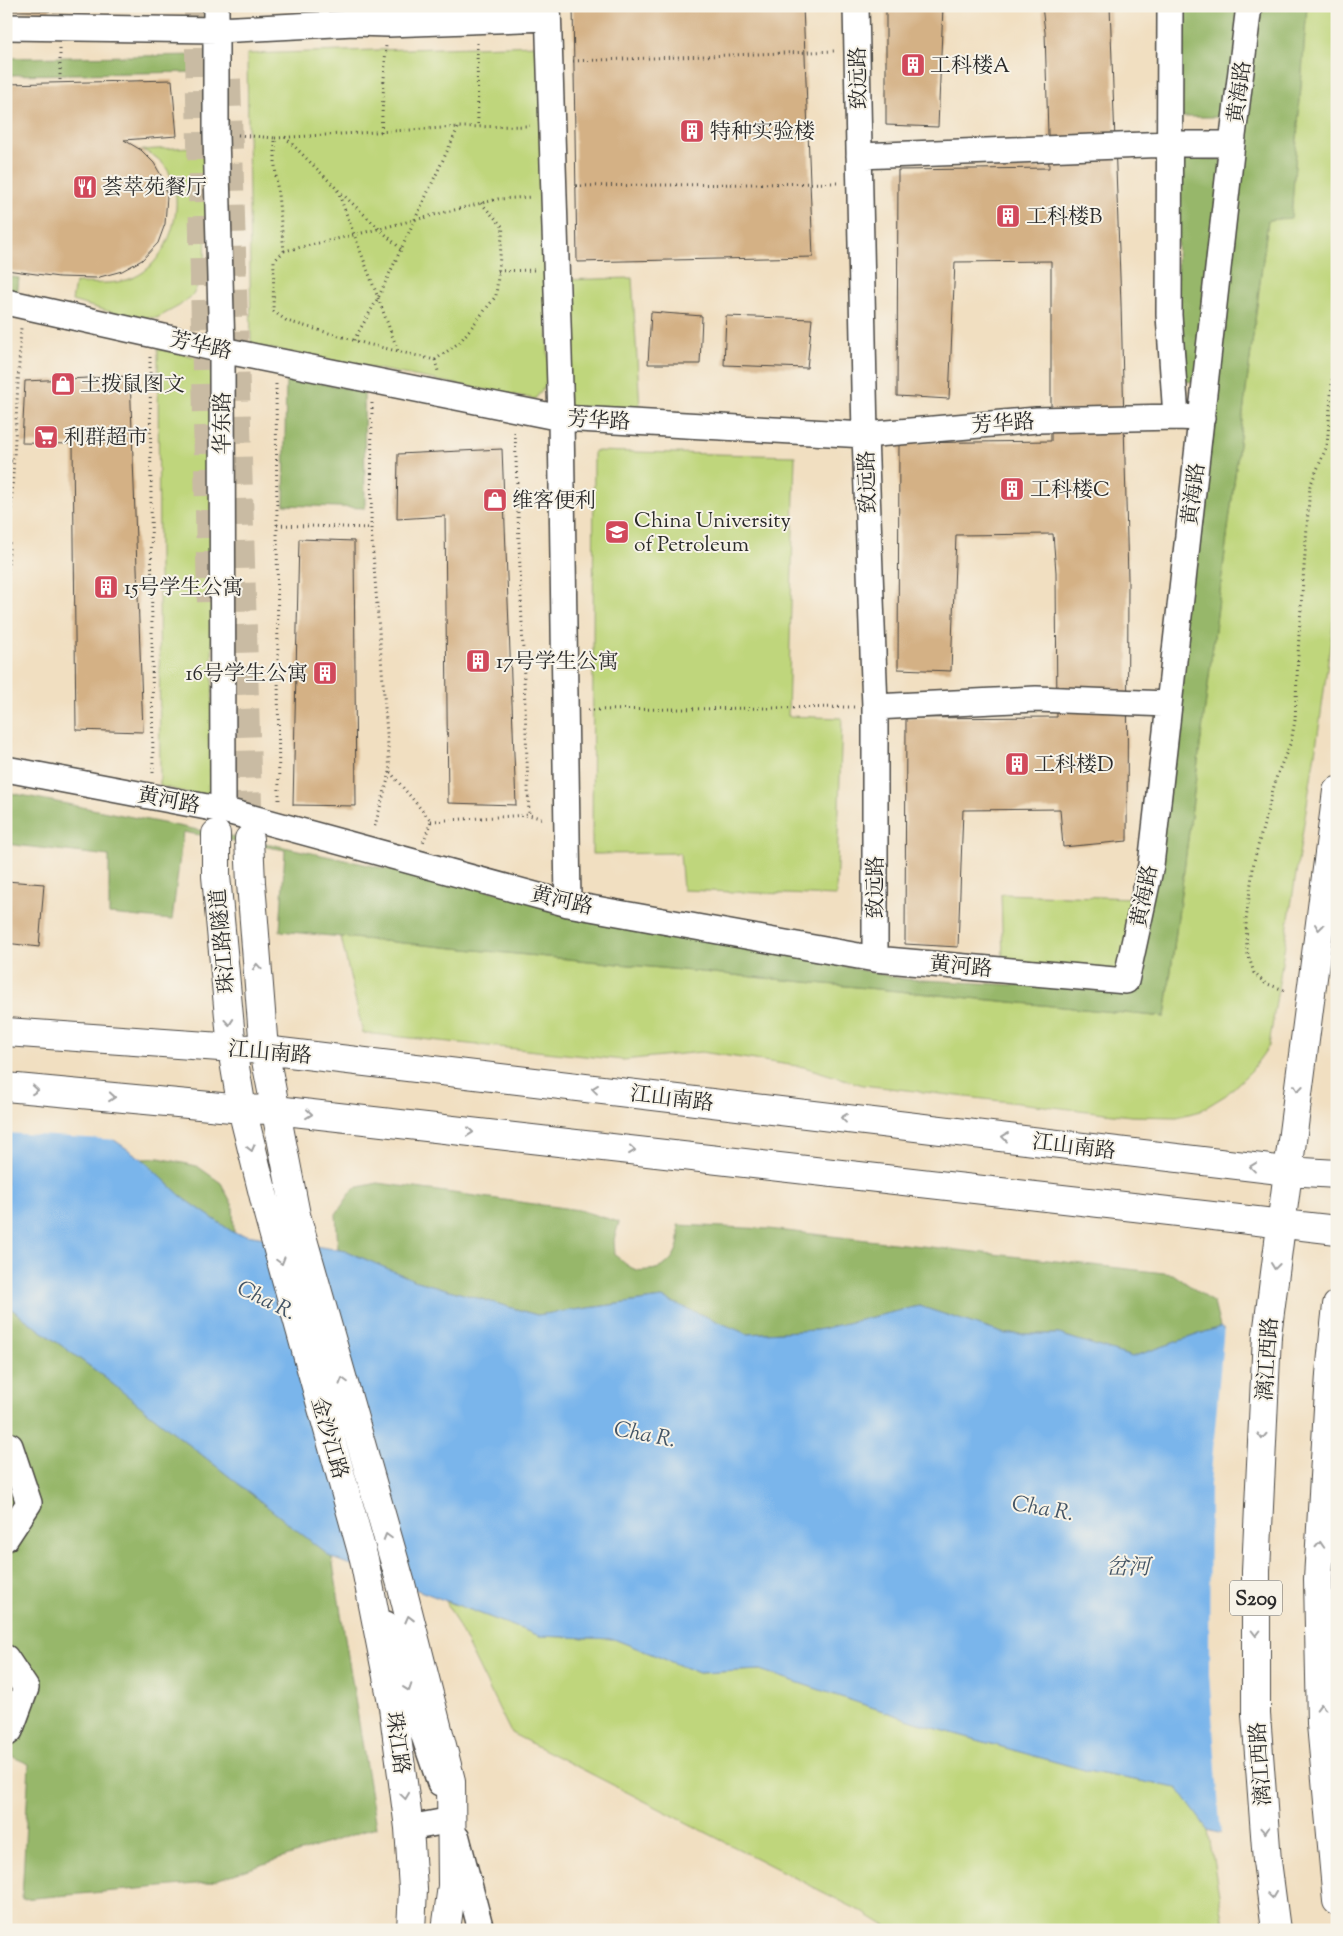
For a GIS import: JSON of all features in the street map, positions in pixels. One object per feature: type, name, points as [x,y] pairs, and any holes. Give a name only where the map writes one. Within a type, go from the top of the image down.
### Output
[{"type":"main road","name":"漓江西路","points":[[1276,1930],[1267,1861],[1256,1714],[1256,1571],[1267,1334],[1337,792]]},
{"type":"main road","name":"珠江路隧道","points":[[219,822],[216,876],[232,1049]]},
{"type":"main road","name":"珠江路隧道","points":[[249,839],[250,883],[264,1050]]},
{"type":"main road","name":"江山南路","points":[[6,1032],[264,1050],[1287,1171],[1337,1174]]},
{"type":"main road","name":"金沙江路","points":[[232,1049],[242,1109],[268,1214],[364,1559]]},
{"type":"main road","name":"金沙江路","points":[[264,1050],[296,1215],[400,1584],[451,1781],[452,1820]]},
{"type":"main road","points":[[6,1087],[242,1109],[276,1110],[1337,1230]]},
{"type":"main road","points":[[1335,1890],[1321,1724],[1318,1579],[1330,1374],[1337,1305]]},
{"type":"main road","name":"珠江路","points":[[364,1559],[393,1707],[410,1828],[413,1889],[410,1930]]},
{"type":"main road","points":[[446,1930],[452,1886],[452,1820]]},
{"type":"street","name":"致远路","points":[[856,6],[865,435],[875,707],[875,959]]},
{"type":"street","points":[[1170,6],[1169,315],[1176,417]]},
{"type":"street","name":"黄海路","points":[[1126,981],[1151,865],[1249,6]]},
{"type":"street","points":[[6,27],[59,28],[217,18],[388,24],[476,21],[548,12],[561,418],[568,904]]},
{"type":"street","name":"华东路","points":[[217,18],[216,135],[222,350],[219,822]]},
{"type":"street","points":[[859,156],[1170,144],[1232,144]]},
{"type":"street","name":"芳华路","points":[[14,304],[222,350],[561,418],[865,435],[1037,420],[1202,418]]},
{"type":"street","points":[[875,707],[1036,698],[1168,704]]},
{"type":"street","name":"黄河路","points":[[6,769],[153,797],[219,822],[279,825],[568,904],[875,959],[1126,981]]},
{"type":"street","points":[[6,1444],[10,1446],[29,1503],[6,1538]]},
{"type":"street","name":"金沙江路","points":[[364,1559],[452,1820],[481,1930]]},
{"type":"street","points":[[6,1658],[26,1688],[10,1731],[6,1734]]},
{"type":"street","points":[[410,1828],[452,1820]]},
{"type":"path","points":[[476,21],[478,127]]},
{"type":"path","points":[[381,132],[388,24]]},
{"type":"path","points":[[59,28],[60,83]]},
{"type":"path","points":[[550,62],[857,51]]},
{"type":"path","points":[[216,135],[275,138],[459,127],[552,127]]},
{"type":"path","points":[[354,340],[378,298],[459,127]]},
{"type":"path","points":[[285,137],[401,249]]},
{"type":"path","points":[[275,138],[275,166],[284,250]]},
{"type":"path","points":[[482,203],[503,228],[496,296],[460,342],[434,360],[286,321],[273,311],[274,261],[284,250],[354,235],[379,229],[414,220],[482,203],[498,199],[554,191],[860,183]]},
{"type":"path","points":[[338,189],[398,351]]},
{"type":"path","points":[[498,271],[556,270]]},
{"type":"path","points":[[6,604],[14,461],[14,304]]},
{"type":"path","points":[[149,334],[153,797]]},
{"type":"path","points":[[1284,990],[1266,983],[1254,973],[1247,951],[1246,920],[1254,861],[1278,775],[1291,742],[1295,720],[1310,486],[1327,446],[1334,358],[1337,350]]},
{"type":"path","points":[[434,360],[447,395]]},
{"type":"path","points":[[276,361],[279,825]]},
{"type":"path","points":[[368,850],[390,772],[371,528],[372,380]]},
{"type":"path","points":[[514,409],[529,815]]},
{"type":"path","points":[[6,461],[14,461]]},
{"type":"path","points":[[277,525],[371,528]]},
{"type":"path","points":[[565,711],[875,707]]},
{"type":"path","points":[[390,772],[432,821]]},
{"type":"path","points":[[432,821],[529,815],[566,825]]},
{"type":"path","points":[[415,862],[432,821]]},
{"type":"green space","points":[[1179,6],[1241,6],[1228,117],[1179,117]]},
{"type":"green space","points":[[1256,6],[1307,6],[1291,218],[1268,220],[1165,1017],[280,931],[285,850],[183,832],[172,920],[109,914],[109,856],[6,844],[6,792],[284,847],[904,979],[1125,991],[1134,989],[1141,972]]},
{"type":"green space","points":[[1307,6],[1337,6],[1337,593],[1320,721],[1269,1046],[1251,1071],[1226,1095],[1200,1111],[1177,1117],[1131,1116],[863,1085],[804,1067],[701,1052],[623,1060],[363,1033],[341,937],[1165,1017],[1268,220],[1291,217]]},
{"type":"green space","points":[[539,45],[549,381],[535,399],[251,345],[247,54]]},
{"type":"green space","points":[[201,55],[199,72],[6,75],[6,58]]},
{"type":"green space","points":[[208,146],[205,269],[193,295],[179,306],[157,318],[125,316],[72,301],[75,283],[109,283],[134,277],[142,273],[155,261],[165,245],[173,227],[176,208],[175,190],[169,173],[158,159],[141,150]]},
{"type":"green space","points":[[1179,157],[1222,160],[1196,382],[1175,381]]},
{"type":"green space","points":[[6,276],[19,278],[17,296],[6,293]]},
{"type":"green space","points":[[632,278],[640,407],[569,410],[561,280]]},
{"type":"green space","points":[[158,349],[211,360],[213,799],[160,786]]},
{"type":"green space","points":[[286,376],[364,392],[365,508],[284,505]]},
{"type":"green space","points":[[594,451],[795,456],[788,716],[842,718],[836,896],[683,890],[680,853],[592,854]]},
{"type":"green space","points":[[1001,894],[1136,898],[1121,974],[1003,960]]},
{"type":"green space","points":[[159,1158],[197,1166],[221,1183],[233,1206],[234,1233],[182,1197],[142,1159]]},
{"type":"green space","points":[[378,1183],[579,1210],[619,1222],[614,1240],[615,1255],[628,1266],[638,1270],[657,1269],[670,1261],[679,1241],[678,1225],[768,1229],[1173,1274],[1214,1303],[1220,1327],[1132,1357],[1059,1334],[1005,1334],[919,1306],[817,1330],[746,1334],[662,1298],[537,1315],[414,1280],[338,1249],[336,1214],[354,1188]]},
{"type":"green space","points":[[6,1305],[95,1370],[332,1558],[376,1827],[207,1883],[22,1899],[29,1764],[6,1754]]},
{"type":"green space","points":[[446,1601],[540,1636],[614,1639],[699,1673],[760,1670],[934,1728],[1092,1772],[1178,1788],[1208,1830],[1225,1930],[892,1930],[866,1914],[511,1733]]},
{"type":"water","name":"岔河","points":[[6,1066],[142,1159],[182,1197],[234,1233],[346,1251],[414,1280],[537,1315],[662,1298],[747,1334],[817,1330],[919,1306],[1005,1334],[1059,1334],[1132,1357],[1220,1327],[1337,1418],[1337,1867],[1208,1830],[1177,1788],[1092,1772],[934,1728],[760,1670],[699,1673],[614,1639],[540,1636],[332,1558],[95,1370],[6,1305]]},
{"type":"pier","points":[[6,1064],[8,1064],[118,1140],[6,1133]]},
{"type":"pier","points":[[1224,1327],[1337,1415],[1337,1870],[1221,1837],[1209,1674],[1210,1484]]},
{"type":"building","points":[[6,6],[50,6],[50,11],[6,11]]},
{"type":"building","name":"特种实验楼","points":[[573,6],[803,6],[813,257],[577,262]]},
{"type":"building","name":"工科楼A","points":[[886,6],[943,6],[938,127],[886,125]]},
{"type":"building","points":[[1042,6],[1110,6],[1121,304],[1128,579],[1127,841],[1063,847],[1060,809],[963,810],[958,947],[905,944],[906,718],[1057,717],[1056,572],[1053,534],[956,535],[951,671],[898,669],[899,443],[1051,441],[1051,261],[955,262],[949,399],[897,396],[898,170],[1049,168],[1045,32]]},
{"type":"building","name":"荟萃苑餐厅","points":[[172,80],[177,136],[124,140],[141,150],[154,163],[162,177],[167,196],[165,224],[158,243],[142,260],[122,271],[96,278],[59,277],[6,270],[6,84]]},
{"type":"building","points":[[651,312],[702,316],[700,364],[648,364]]},
{"type":"building","points":[[726,316],[812,319],[807,368],[724,365]]},
{"type":"building","name":"15号学生公寓","points":[[130,376],[143,732],[76,730],[73,444],[22,443],[25,381]]},
{"type":"building","name":"17号学生公寓","points":[[502,449],[516,805],[448,803],[445,516],[397,519],[398,454]]},
{"type":"building","name":"16号学生公寓","points":[[299,539],[354,541],[356,806],[293,805]]},
{"type":"building","points":[[6,881],[44,884],[39,947],[6,943]]},
{"type":"tunnel","points":[[198,6],[211,602]]},
{"type":"tunnel","points":[[227,79],[249,839]]},
{"type":"place","name":"工科楼A","points":[[913,65]]},
{"type":"place","name":"特种实验楼","points":[[692,131]]},
{"type":"place","name":"荟萃苑餐厅","points":[[85,187]]},
{"type":"place","name":"工科楼B","points":[[1008,216]]},
{"type":"place","name":"土拨鼠图文","points":[[63,384]]},
{"type":"place","name":"利群超市","points":[[46,437]]},
{"type":"place","name":"工科楼C","points":[[1012,489]]},
{"type":"place","name":"维客便利","points":[[495,500]]},
{"type":"place","name":"China University of Petroleum","points":[[617,532]]},
{"type":"place","name":"15号学生公寓","points":[[106,587]]},
{"type":"place","name":"17号学生公寓","points":[[478,661]]},
{"type":"place","name":"16号学生公寓","points":[[325,673]]},
{"type":"place","name":"工科楼D","points":[[1017,764]]},
{"type":"water label","name":"Cha R.","points":[[267,1299]]},
{"type":"water label","name":"Cha R.","points":[[645,1433]]},
{"type":"water label","name":"Cha R.","points":[[1043,1507]]}]
